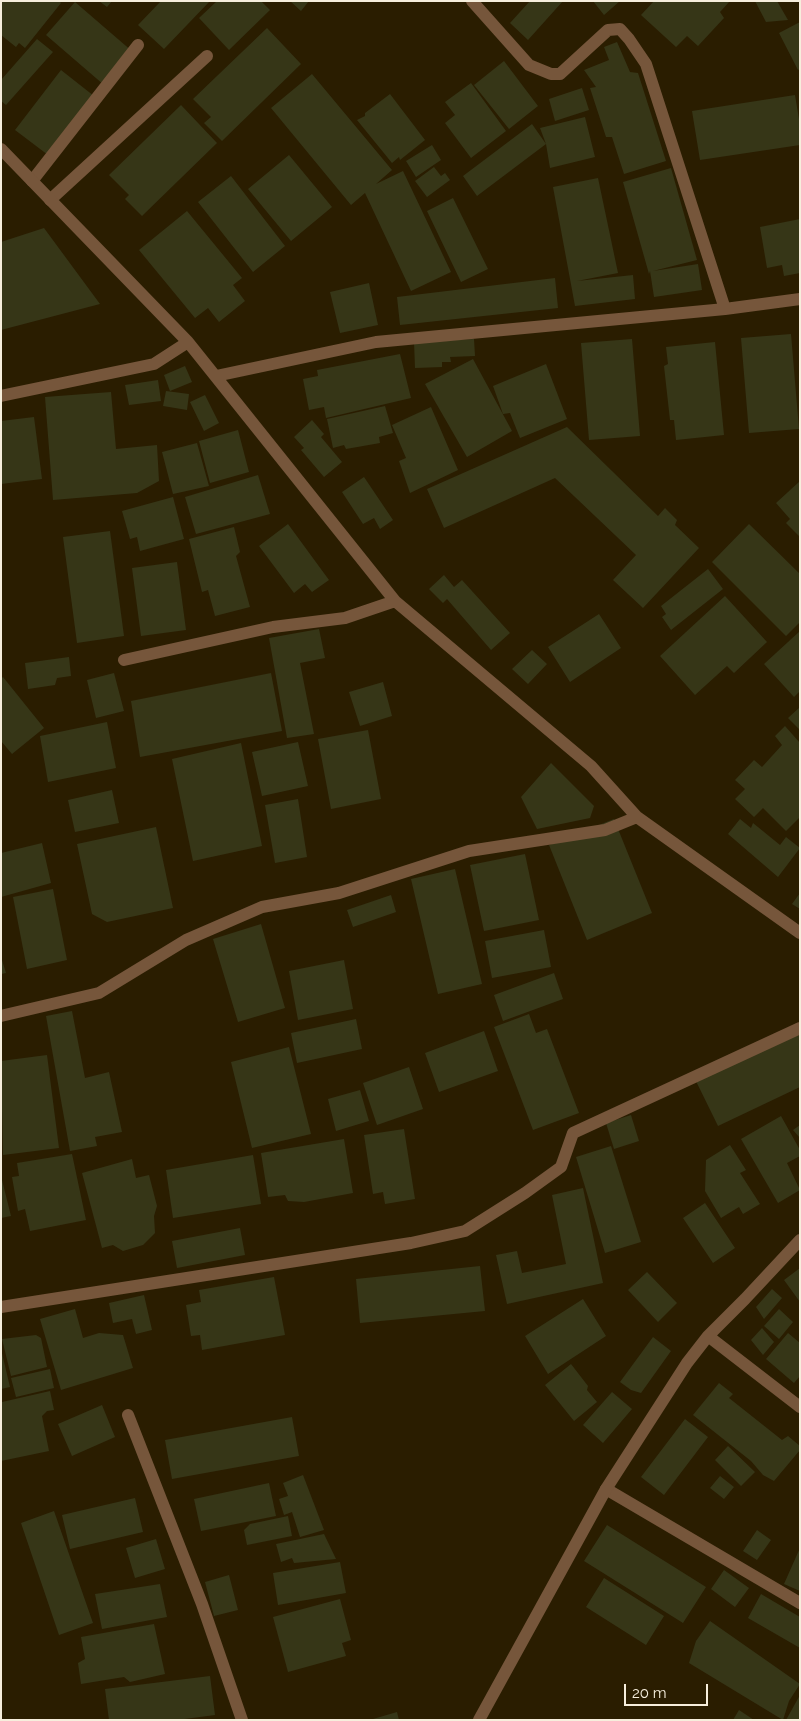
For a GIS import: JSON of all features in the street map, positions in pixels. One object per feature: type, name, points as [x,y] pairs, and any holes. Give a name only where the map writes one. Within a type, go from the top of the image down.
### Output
[{"type":"street","points":[[472,1],[529,65],[551,74],[560,74],[608,30],[620,29],[629,39],[646,64],[725,309]]},
{"type":"street","points":[[32,181],[138,45]]},
{"type":"street","points":[[50,200],[207,56]]},
{"type":"street","points":[[1,149],[188,342],[395,601],[591,766],[637,817],[800,933]]},
{"type":"street","points":[[216,376],[376,342],[725,309],[800,299]]},
{"type":"street","points":[[1,396],[154,364],[188,342]]},
{"type":"street","points":[[124,660],[273,627],[346,618],[395,601]]},
{"type":"street","points":[[1,1016],[99,993],[186,940],[262,907],[339,893],[469,851],[605,830],[637,817]]},
{"type":"street","points":[[1,1307],[411,1243],[465,1231],[525,1193],[561,1167],[573,1133],[800,1028]]},
{"type":"street","points":[[479,1720],[606,1489],[687,1363],[708,1336],[745,1300],[800,1240]]},
{"type":"street","points":[[708,1336],[800,1407]]},
{"type":"street","points":[[128,1415],[202,1604],[242,1720]]},
{"type":"street","points":[[606,1489],[800,1604]]},
{"type":"building","points":[[1,1],[59,1],[61,3],[25,48],[19,43],[16,47],[1,35]]},
{"type":"building","points":[[99,1],[112,1],[107,7]]},
{"type":"building","points":[[161,1],[210,1],[164,49],[138,25]]},
{"type":"building","points":[[217,1],[261,1],[270,10],[229,50],[199,18]]},
{"type":"building","points":[[290,1],[309,1],[301,11]]},
{"type":"building","points":[[530,1],[563,1],[528,40],[510,23]]},
{"type":"building","points":[[593,1],[620,1],[604,15]]},
{"type":"building","points":[[654,1],[730,1],[720,12],[724,18],[698,46],[687,36],[676,47],[641,15]]},
{"type":"building","points":[[755,1],[777,1],[788,20],[766,22]]},
{"type":"building","points":[[75,2],[133,52],[104,85],[46,35]]},
{"type":"building","points":[[800,22],[800,69],[798,70],[779,33]]},
{"type":"building","points":[[267,28],[301,64],[222,141],[204,123],[211,117],[193,99]]},
{"type":"building","points":[[37,39],[53,52],[6,105],[1,101],[1,80]]},
{"type":"building","points":[[617,42],[630,72],[638,73],[666,161],[624,174],[612,137],[606,137],[590,88],[596,87],[584,70],[609,60],[604,47]]},
{"type":"building","points":[[504,61],[538,106],[509,129],[474,85]]},
{"type":"building","points":[[61,70],[94,96],[48,155],[15,130]]},
{"type":"building","points":[[312,74],[392,170],[376,184],[403,171],[451,272],[411,291],[365,193],[351,205],[271,108]]},
{"type":"building","points":[[471,83],[506,131],[471,158],[445,123],[455,115],[445,102]]},
{"type":"building","points":[[582,88],[589,110],[555,121],[549,99]]},
{"type":"building","points":[[390,94],[425,140],[400,160],[399,157],[392,163],[357,120],[365,116],[365,113]]},
{"type":"building","points":[[795,95],[800,125],[800,145],[700,160],[692,111]]},
{"type":"building","points":[[181,105],[217,143],[142,216],[125,199],[129,195],[109,175]]},
{"type":"building","points":[[585,117],[595,157],[550,168],[546,144],[540,128]]},
{"type":"building","points":[[532,124],[546,144],[477,196],[463,176]]},
{"type":"building","points":[[432,145],[441,160],[416,177],[406,161]]},
{"type":"building","points":[[289,155],[332,207],[291,241],[248,189]]},
{"type":"building","points":[[434,167],[441,176],[445,173],[450,180],[427,197],[415,181]]},
{"type":"building","points":[[671,168],[697,260],[653,271],[698,264],[702,290],[654,297],[650,271],[649,274],[623,182]]},
{"type":"building","points":[[231,176],[285,246],[253,272],[198,202]]},
{"type":"building","points":[[598,178],[618,273],[577,281],[633,275],[635,299],[575,306],[553,187]]},
{"type":"building","points":[[453,198],[488,269],[461,282],[427,211]]},
{"type":"building","points":[[187,211],[242,278],[233,285],[245,301],[219,322],[208,308],[195,318],[139,250]]},
{"type":"building","points":[[800,219],[800,273],[784,276],[782,265],[767,268],[760,227]]},
{"type":"building","points":[[44,228],[100,304],[1,330],[1,242]]},
{"type":"building","points":[[555,278],[558,308],[400,325],[397,297]]},
{"type":"building","points":[[369,283],[378,325],[340,333],[330,292]]},
{"type":"building","points":[[791,334],[799,429],[749,433],[741,338]]},
{"type":"building","points":[[474,339],[475,356],[450,357],[451,362],[442,362],[442,367],[415,368],[414,341]]},
{"type":"building","points":[[632,339],[640,436],[589,440],[581,343]]},
{"type":"building","points":[[715,342],[724,435],[676,440],[674,420],[670,420],[664,366],[668,364],[666,347]]},
{"type":"building","points":[[400,354],[411,398],[326,418],[324,407],[309,410],[303,379],[318,376],[317,370]]},
{"type":"building","points":[[473,359],[512,431],[467,457],[425,384]]},
{"type":"building","points":[[546,364],[567,419],[520,438],[510,413],[503,414],[493,386]]},
{"type":"building","points":[[185,366],[192,382],[170,391],[164,375]]},
{"type":"building","points":[[158,380],[161,401],[129,405],[125,385]]},
{"type":"building","points":[[166,391],[189,394],[187,410],[163,406]]},
{"type":"building","points":[[111,392],[116,449],[157,445],[159,481],[137,493],[53,500],[45,397]]},
{"type":"building","points":[[205,395],[219,423],[204,431],[190,402]]},
{"type":"building","points":[[385,406],[393,433],[379,437],[380,443],[346,449],[344,445],[333,448],[327,419]]},
{"type":"building","points":[[431,407],[458,470],[410,493],[399,461],[406,458],[392,425]]},
{"type":"building","points":[[34,417],[42,479],[1,484],[1,421]]},
{"type":"building","points":[[312,420],[324,434],[321,437],[342,462],[324,477],[301,450],[304,448],[294,437]]},
{"type":"building","points":[[567,427],[658,516],[665,508],[677,520],[675,525],[699,548],[643,608],[613,580],[636,555],[555,478],[444,528],[427,489]]},
{"type":"building","points":[[238,430],[249,472],[210,483],[199,441]]},
{"type":"building","points":[[197,443],[209,486],[173,494],[162,452]]},
{"type":"building","points":[[258,475],[270,514],[196,534],[185,497]]},
{"type":"building","points":[[364,477],[393,520],[380,529],[374,518],[363,524],[342,492]]},
{"type":"building","points":[[800,481],[800,537],[786,523],[790,519],[776,503]]},
{"type":"building","points":[[173,497],[184,539],[140,551],[137,537],[130,539],[122,511]]},
{"type":"building","points":[[288,524],[329,580],[312,592],[305,584],[294,593],[259,546]]},
{"type":"building","points":[[749,524],[800,574],[800,622],[786,636],[712,562]]},
{"type":"building","points":[[234,527],[240,552],[236,556],[250,607],[215,616],[208,590],[202,592],[189,539]]},
{"type":"building","points":[[110,531],[124,636],[77,643],[63,537]]},
{"type":"building","points":[[177,562],[186,630],[141,636],[132,568]]},
{"type":"building","points":[[708,569],[723,589],[671,630],[662,617],[666,614],[661,606]]},
{"type":"building","points":[[444,575],[454,587],[462,580],[510,633],[491,650],[447,599],[443,603],[429,589]]},
{"type":"building","points":[[725,596],[767,642],[734,673],[727,666],[695,695],[660,656]]},
{"type":"building","points":[[599,614],[621,648],[570,682],[548,647]]},
{"type":"building","points":[[319,629],[325,658],[300,663],[314,734],[287,738],[269,638]]},
{"type":"building","points":[[800,631],[800,691],[794,697],[764,664]]},
{"type":"building","points":[[532,650],[547,664],[528,684],[512,669]]},
{"type":"building","points":[[69,657],[71,676],[57,678],[55,685],[28,689],[25,663]]},
{"type":"building","points":[[114,673],[124,711],[96,718],[87,680]]},
{"type":"building","points":[[271,673],[282,731],[140,757],[131,701]]},
{"type":"building","points":[[3,677],[44,728],[12,754],[1,741],[1,679]]},
{"type":"building","points":[[383,682],[392,716],[360,726],[349,692]]},
{"type":"building","points":[[800,707],[800,730],[788,718]]},
{"type":"building","points":[[107,722],[116,768],[48,782],[40,736]]},
{"type":"building","points":[[785,726],[800,743],[800,817],[786,831],[763,808],[754,817],[735,799],[745,789],[735,780],[754,760],[762,767],[782,745],[775,736]]},
{"type":"building","points":[[368,730],[381,799],[331,809],[318,739]]},
{"type":"building","points":[[298,742],[308,786],[262,796],[252,752]]},
{"type":"building","points":[[241,743],[262,846],[193,861],[172,759]]},
{"type":"building","points":[[551,763],[594,806],[590,818],[537,829],[521,797]]},
{"type":"building","points":[[112,790],[119,823],[75,832],[68,800]]},
{"type":"building","points":[[298,799],[307,857],[275,863],[265,805]]},
{"type":"building","points":[[614,819],[652,913],[587,940],[549,845]]},
{"type":"building","points":[[740,819],[751,828],[753,823],[780,845],[786,837],[800,848],[778,877],[728,834]]},
{"type":"building","points":[[156,827],[173,908],[107,922],[92,914],[77,844]]},
{"type":"building","points":[[42,843],[51,883],[1,897],[1,853]]},
{"type":"building","points":[[525,854],[539,920],[484,931],[470,865]]},
{"type":"building","points":[[455,869],[482,984],[438,994],[411,879]]},
{"type":"building","points":[[53,889],[67,960],[27,969],[13,897]]},
{"type":"building","points":[[800,893],[800,909],[792,904]]},
{"type":"building","points":[[391,895],[396,912],[353,927],[347,910]]},
{"type":"building","points":[[261,924],[285,1008],[238,1022],[213,939]]},
{"type":"building","points":[[544,930],[551,967],[492,978],[485,941]]},
{"type":"building","points":[[1,957],[6,973],[1,974]]},
{"type":"building","points":[[344,960],[353,1009],[298,1020],[289,971]]},
{"type":"building","points":[[554,973],[563,999],[503,1021],[494,995]]},
{"type":"building","points":[[72,1011],[85,1078],[109,1072],[122,1132],[95,1137],[97,1146],[70,1151],[46,1016]]},
{"type":"building","points":[[529,1014],[536,1033],[547,1029],[579,1113],[533,1130],[494,1027]]},
{"type":"building","points":[[356,1019],[362,1049],[297,1063],[291,1033]]},
{"type":"building","points":[[800,1022],[800,1087],[718,1126],[692,1073]]},
{"type":"building","points":[[484,1031],[498,1071],[439,1092],[425,1053]]},
{"type":"building","points":[[289,1047],[311,1134],[252,1148],[231,1062]]},
{"type":"building","points":[[47,1055],[59,1148],[3,1155],[1,1061]]},
{"type":"building","points":[[409,1067],[423,1109],[377,1125],[363,1083]]},
{"type":"building","points":[[360,1090],[369,1121],[336,1131],[328,1099]]},
{"type":"building","points":[[631,1115],[639,1141],[614,1149],[606,1123]]},
{"type":"building","points":[[781,1116],[800,1150],[800,1156],[787,1163],[800,1190],[778,1203],[741,1139]]},
{"type":"building","points":[[800,1125],[800,1138],[793,1130]]},
{"type":"building","points":[[404,1129],[415,1199],[385,1204],[383,1192],[373,1194],[364,1135]]},
{"type":"building","points":[[344,1139],[353,1193],[304,1202],[288,1201],[285,1195],[268,1197],[261,1153]]},
{"type":"building","points":[[730,1145],[746,1170],[740,1173],[760,1204],[743,1214],[739,1207],[721,1218],[705,1191],[706,1160]]},
{"type":"building","points":[[611,1146],[641,1242],[605,1253],[576,1157]]},
{"type":"building","points":[[72,1154],[86,1220],[30,1231],[25,1209],[18,1211],[12,1177],[19,1176],[17,1163]]},
{"type":"building","points":[[253,1155],[261,1204],[173,1218],[166,1170]]},
{"type":"building","points":[[132,1159],[136,1178],[149,1175],[157,1206],[154,1216],[155,1233],[143,1245],[123,1251],[113,1245],[102,1248],[82,1173]]},
{"type":"building","points":[[1,1176],[11,1216],[1,1218]]},
{"type":"building","points":[[583,1188],[603,1283],[507,1304],[496,1255],[517,1251],[522,1273],[566,1264],[552,1195]]},
{"type":"building","points":[[705,1203],[735,1248],[713,1263],[683,1218]]},
{"type":"building","points":[[240,1228],[245,1255],[177,1268],[172,1241]]},
{"type":"building","points":[[480,1266],[485,1311],[360,1323],[356,1279]]},
{"type":"building","points":[[800,1268],[800,1302],[784,1280]]},
{"type":"building","points":[[647,1272],[677,1303],[658,1322],[628,1290]]},
{"type":"building","points":[[274,1277],[285,1335],[202,1350],[200,1335],[191,1336],[186,1305],[201,1302],[199,1290]]},
{"type":"building","points":[[772,1289],[782,1298],[764,1319],[756,1307]]},
{"type":"building","points":[[144,1295],[152,1330],[136,1334],[132,1319],[113,1323],[109,1303]]},
{"type":"building","points":[[583,1299],[606,1336],[548,1374],[525,1336]]},
{"type":"building","points":[[75,1309],[83,1338],[99,1333],[123,1335],[133,1368],[61,1390],[40,1319]]},
{"type":"building","points":[[779,1309],[793,1322],[779,1339],[764,1326]]},
{"type":"building","points":[[762,1328],[774,1342],[763,1355],[751,1340]]},
{"type":"building","points":[[788,1333],[800,1343],[800,1376],[794,1383],[766,1359]]},
{"type":"building","points":[[36,1335],[41,1338],[47,1367],[11,1376],[2,1339]]},
{"type":"building","points":[[653,1337],[671,1351],[641,1393],[631,1390],[620,1382]]},
{"type":"building","points":[[1,1349],[10,1387],[1,1389]]},
{"type":"building","points":[[571,1364],[588,1386],[587,1390],[597,1402],[574,1421],[545,1385]]},
{"type":"building","points":[[50,1369],[54,1388],[16,1397],[11,1378]]},
{"type":"building","points":[[719,1383],[733,1394],[729,1398],[782,1440],[788,1436],[800,1446],[800,1450],[774,1481],[763,1475],[751,1461],[693,1415]]},
{"type":"building","points":[[50,1391],[54,1410],[47,1411],[42,1416],[49,1451],[1,1461],[2,1402]]},
{"type":"building","points":[[612,1392],[632,1409],[603,1443],[583,1425]]},
{"type":"building","points":[[102,1405],[115,1437],[72,1456],[58,1424]]},
{"type":"building","points":[[292,1417],[299,1456],[172,1479],[165,1440]]},
{"type":"building","points":[[685,1419],[708,1437],[664,1495],[641,1477]]},
{"type":"building","points":[[728,1446],[755,1472],[741,1486],[715,1460]]},
{"type":"building","points":[[303,1475],[324,1530],[300,1537],[292,1512],[284,1515],[279,1499],[288,1496],[283,1483]]},
{"type":"building","points":[[720,1476],[734,1487],[724,1499],[710,1488]]},
{"type":"building","points":[[269,1483],[276,1516],[201,1531],[194,1499]]},
{"type":"building","points":[[135,1498],[143,1532],[70,1549],[62,1515]]},
{"type":"building","points":[[54,1511],[93,1623],[59,1635],[21,1523]]},
{"type":"building","points":[[288,1516],[292,1536],[247,1545],[244,1530],[250,1524]]},
{"type":"building","points":[[607,1525],[706,1587],[683,1623],[584,1561]]},
{"type":"building","points":[[757,1530],[771,1540],[757,1560],[743,1551]]},
{"type":"building","points":[[324,1534],[336,1559],[294,1563],[292,1558],[281,1562],[276,1544]]},
{"type":"building","points":[[156,1539],[165,1569],[135,1578],[126,1548]]},
{"type":"building","points":[[800,1548],[800,1591],[784,1584]]},
{"type":"building","points":[[340,1562],[346,1593],[278,1605],[273,1573]]},
{"type":"building","points":[[724,1570],[749,1588],[735,1607],[711,1589]]},
{"type":"building","points":[[229,1575],[238,1610],[214,1616],[205,1582]]},
{"type":"building","points":[[604,1578],[664,1616],[646,1645],[586,1607]]},
{"type":"building","points":[[160,1584],[167,1617],[102,1629],[95,1594]]},
{"type":"building","points":[[761,1594],[800,1617],[800,1648],[748,1618]]},
{"type":"building","points":[[340,1599],[351,1640],[342,1643],[346,1656],[288,1672],[273,1617]]},
{"type":"building","points":[[710,1621],[800,1684],[789,1701],[783,1720],[689,1663],[696,1641]]},
{"type":"building","points":[[154,1624],[165,1674],[130,1682],[124,1677],[81,1684],[78,1663],[85,1659],[81,1637]]},
{"type":"building","points":[[210,1676],[215,1715],[177,1720],[109,1720],[105,1689]]},
{"type":"building","points":[[800,1695],[800,1720],[786,1720]]},
{"type":"building","points":[[739,1710],[754,1720],[733,1720]]},
{"type":"building","points":[[397,1712],[399,1720],[373,1720],[373,1719]]}]
